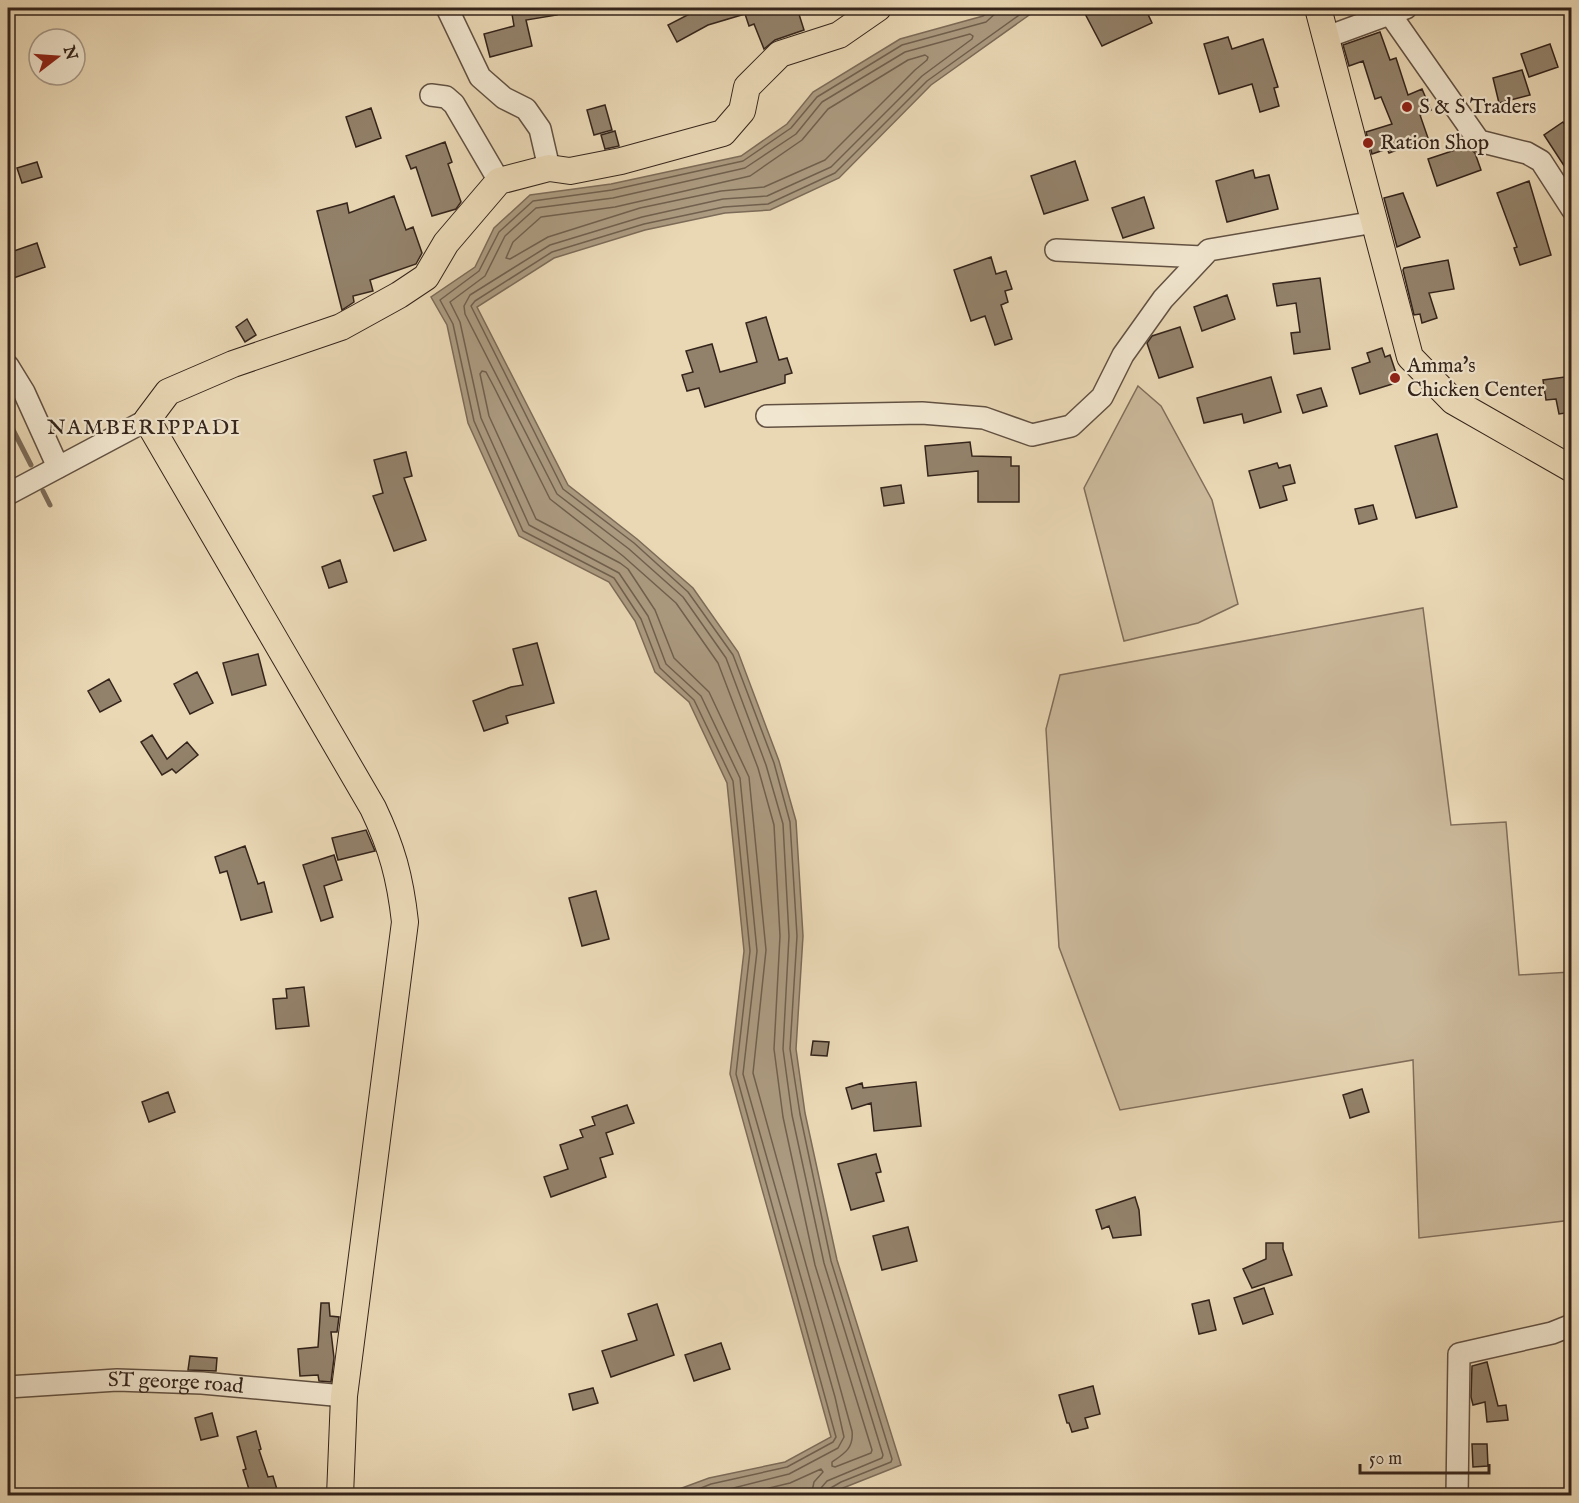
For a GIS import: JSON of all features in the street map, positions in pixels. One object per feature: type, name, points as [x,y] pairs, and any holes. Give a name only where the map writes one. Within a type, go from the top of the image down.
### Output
[{"type":"main road","points":[[340,1496],[344,1396],[405,922],[400,884],[392,852],[373,808],[147,420],[168,392],[233,364],[341,327],[399,295],[426,277],[446,243],[499,181],[549,168],[570,171],[723,133],[742,111],[747,87],[780,54],[839,35],[878,8]]},
{"type":"main road","points":[[1318,8],[1410,357],[1453,401],[1572,469]]},
{"type":"street","points":[[447,8],[480,76],[504,98],[526,109],[540,129],[549,168]]},
{"type":"street","points":[[1327,37],[1398,10],[1479,141],[1527,153],[1541,161],[1572,209]]},
{"type":"street","points":[[431,95],[446,98],[454,104],[499,181]]},
{"type":"street","points":[[767,416],[922,413],[984,418],[1032,435],[1071,426],[1102,397],[1123,355],[1163,299],[1209,250],[1375,222]]},
{"type":"street","points":[[1056,250],[1202,257]]},
{"type":"street","points":[[8,366],[24,392],[58,467]]},
{"type":"street","points":[[8,494],[147,420]]},
{"type":"street","points":[[1457,1496],[1459,1354],[1552,1333],[1572,1325]]},
{"type":"street","name":"ST george road","points":[[8,1387],[117,1380],[202,1383],[344,1396]]},
{"type":"shaded area","points":[[1138,386],[1161,406],[1212,500],[1238,604],[1198,623],[1124,641],[1084,488]]},
{"type":"shaded area","points":[[1423,608],[1451,825],[1506,822],[1519,975],[1571,972],[1572,1220],[1419,1238],[1413,1060],[1120,1110],[1059,947],[1046,729],[1060,675]]},
{"type":"water","points":[[994,8],[1039,8],[931,85],[839,178],[770,210],[725,213],[645,230],[554,258],[477,307],[568,485],[637,539],[693,588],[738,652],[779,761],[796,821],[803,936],[796,1049],[805,1113],[837,1260],[901,1465],[829,1495],[663,1495],[709,1478],[785,1462],[831,1437],[730,1074],[744,951],[727,783],[689,702],[655,672],[635,621],[609,582],[519,536],[468,423],[447,325],[431,297],[475,267],[494,228],[530,195],[611,184],[741,156],[787,124],[813,92],[900,39],[983,16]]},
{"type":"building","points":[[511,8],[556,8],[557,15],[526,20],[532,46],[490,57],[484,34],[514,26]]},
{"type":"building","points":[[701,8],[788,8],[791,14],[798,11],[804,30],[775,40],[764,49],[754,24],[749,26],[745,14],[708,25],[677,42],[668,25]]},
{"type":"building","points":[[1082,8],[1145,8],[1152,23],[1102,46]]},
{"type":"building","points":[[1380,32],[1390,60],[1396,58],[1408,95],[1422,89],[1431,110],[1420,115],[1428,138],[1389,153],[1387,149],[1372,154],[1366,132],[1392,124],[1381,97],[1375,99],[1363,61],[1349,66],[1343,45]]},
{"type":"building","points":[[1228,37],[1232,49],[1263,39],[1278,87],[1274,88],[1279,106],[1260,112],[1252,84],[1219,94],[1204,44]]},
{"type":"building","points":[[1550,44],[1558,67],[1529,77],[1521,54]]},
{"type":"building","points":[[1522,70],[1530,95],[1499,103],[1493,78]]},
{"type":"building","points":[[605,105],[612,130],[594,135],[587,110]]},
{"type":"building","points":[[371,108],[381,138],[356,147],[346,117]]},
{"type":"building","points":[[1563,122],[1572,135],[1572,178],[1544,135]]},
{"type":"building","points":[[615,131],[619,146],[605,149],[601,135]]},
{"type":"building","points":[[445,142],[452,162],[448,164],[461,202],[456,209],[432,216],[416,167],[411,169],[406,156]]},
{"type":"building","points":[[1467,146],[1475,153],[1481,170],[1437,186],[1428,159]]},
{"type":"building","points":[[1075,161],[1088,200],[1044,214],[1031,176]]},
{"type":"building","points":[[37,162],[42,177],[22,183],[17,168]]},
{"type":"building","points":[[1253,170],[1255,178],[1269,175],[1278,209],[1227,222],[1216,181]]},
{"type":"building","points":[[1529,181],[1551,255],[1520,265],[1514,248],[1517,247],[1497,193]]},
{"type":"building","points":[[1403,193],[1420,237],[1397,247],[1384,198]]},
{"type":"building","points":[[394,196],[406,230],[413,227],[422,253],[416,264],[370,280],[373,291],[353,296],[354,302],[342,310],[317,211],[347,203],[349,213]]},
{"type":"building","points":[[1144,197],[1154,228],[1123,238],[1112,208]]},
{"type":"building","points":[[37,243],[45,267],[8,280],[8,253]]},
{"type":"building","points":[[991,257],[996,274],[1006,271],[1012,289],[1005,291],[1008,302],[1001,305],[1012,339],[995,345],[985,316],[971,321],[954,270]]},
{"type":"building","points":[[1448,260],[1454,289],[1429,293],[1437,318],[1422,323],[1420,314],[1414,315],[1403,270]]},
{"type":"building","points":[[1320,278],[1330,349],[1294,354],[1291,333],[1300,332],[1296,303],[1277,306],[1273,284]]},
{"type":"building","points":[[1227,295],[1235,319],[1202,331],[1194,307]]},
{"type":"building","points":[[766,317],[779,360],[787,358],[792,373],[785,375],[785,383],[705,407],[699,388],[687,391],[682,375],[693,372],[686,351],[712,344],[720,372],[757,362],[746,323]]},
{"type":"building","points":[[247,319],[256,335],[245,342],[236,327]]},
{"type":"building","points":[[1180,327],[1193,367],[1159,378],[1147,343],[1152,336]]},
{"type":"building","points":[[1382,348],[1385,357],[1390,355],[1399,382],[1360,394],[1352,368],[1370,362],[1367,353]]},
{"type":"building","points":[[1572,376],[1572,412],[1559,414],[1556,399],[1546,400],[1543,380]]},
{"type":"building","points":[[1271,377],[1281,412],[1244,423],[1242,414],[1204,423],[1197,398]]},
{"type":"building","points":[[1321,388],[1327,406],[1303,413],[1297,395]]},
{"type":"building","points":[[1437,434],[1457,507],[1416,518],[1395,446]]},
{"type":"building","points":[[970,442],[972,456],[1011,457],[1011,466],[1019,466],[1019,502],[978,502],[978,471],[928,476],[925,446]]},
{"type":"building","points":[[406,452],[412,476],[404,478],[426,540],[394,551],[373,496],[383,493],[374,460]]},
{"type":"building","points":[[1277,463],[1279,468],[1290,465],[1295,483],[1283,486],[1287,500],[1260,508],[1249,471]]},
{"type":"building","points":[[901,485],[904,503],[884,506],[881,488]]},
{"type":"building","points":[[1373,505],[1377,519],[1359,524],[1355,509]]},
{"type":"building","points":[[340,560],[347,582],[329,588],[322,567]]},
{"type":"building","points":[[537,643],[554,703],[506,716],[508,723],[484,731],[473,701],[523,685],[513,649]]},
{"type":"building","points":[[258,654],[266,685],[232,695],[223,663]]},
{"type":"building","points":[[197,672],[213,703],[190,714],[174,684]]},
{"type":"building","points":[[109,679],[121,701],[100,712],[88,691]]},
{"type":"building","points":[[152,735],[167,759],[187,742],[198,755],[176,773],[172,769],[162,775],[141,742]]},
{"type":"building","points":[[366,830],[375,851],[338,860],[332,838]]},
{"type":"building","points":[[245,846],[258,884],[264,882],[272,912],[241,920],[227,871],[220,873],[215,857]]},
{"type":"building","points":[[334,855],[342,880],[324,886],[333,917],[321,921],[303,865]]},
{"type":"building","points":[[596,891],[609,939],[582,946],[569,898]]},
{"type":"building","points":[[304,987],[309,1026],[276,1029],[273,999],[287,998],[286,989]]},
{"type":"building","points":[[813,1041],[829,1042],[827,1056],[811,1055]]},
{"type":"building","points":[[916,1082],[921,1126],[874,1131],[871,1103],[852,1109],[846,1088],[862,1083],[863,1088]]},
{"type":"building","points":[[1362,1089],[1369,1112],[1350,1118],[1343,1095]]},
{"type":"building","points":[[168,1092],[175,1112],[149,1122],[142,1102]]},
{"type":"building","points":[[627,1105],[634,1123],[606,1133],[613,1154],[600,1158],[606,1177],[551,1197],[544,1177],[568,1169],[560,1145],[583,1137],[580,1130],[595,1125],[592,1117]]},
{"type":"building","points":[[876,1154],[881,1172],[876,1173],[884,1201],[851,1210],[838,1164]]},
{"type":"building","points":[[1135,1197],[1139,1210],[1141,1235],[1113,1238],[1109,1226],[1102,1229],[1096,1210]]},
{"type":"building","points":[[908,1227],[917,1261],[882,1270],[873,1236]]},
{"type":"building","points":[[1266,1243],[1283,1243],[1292,1275],[1252,1288],[1243,1269],[1266,1259]]},
{"type":"building","points":[[1264,1288],[1273,1314],[1243,1324],[1234,1298]]},
{"type":"building","points":[[1209,1300],[1216,1330],[1199,1334],[1192,1304]]},
{"type":"building","points":[[321,1303],[329,1303],[330,1316],[339,1317],[337,1332],[331,1332],[334,1358],[331,1382],[319,1381],[318,1375],[300,1376],[298,1349],[318,1347]]},
{"type":"building","points":[[657,1304],[674,1355],[611,1377],[602,1351],[637,1340],[628,1314]]},
{"type":"building","points":[[721,1343],[730,1369],[694,1381],[685,1355]]},
{"type":"building","points":[[190,1356],[217,1358],[216,1371],[188,1370]]},
{"type":"building","points":[[1487,1362],[1498,1406],[1506,1405],[1508,1420],[1487,1422],[1485,1402],[1473,1405],[1472,1366]]},
{"type":"building","points":[[1093,1386],[1100,1414],[1085,1418],[1088,1428],[1072,1432],[1059,1395]]},
{"type":"building","points":[[593,1388],[598,1403],[573,1410],[569,1394]]},
{"type":"building","points":[[212,1413],[218,1436],[201,1440],[195,1418]]},
{"type":"building","points":[[256,1431],[261,1449],[259,1450],[268,1477],[273,1476],[279,1496],[251,1496],[237,1437]]},
{"type":"building","points":[[1472,1444],[1487,1444],[1488,1466],[1473,1467]]},
{"type":"waterway","points":[[8,420],[31,465]]},
{"type":"waterway","points":[[43,491],[50,505]]},
{"type":"place","name":"S & S Traders","points":[[1407,107]]},
{"type":"place","name":"Ration Shop","points":[[1368,143]]},
{"type":"place","name":"Amma's Chicken Center","points":[[1395,378]]},
{"type":"district","name":"NAMBERIPPADI","points":[[144,428]]}]
